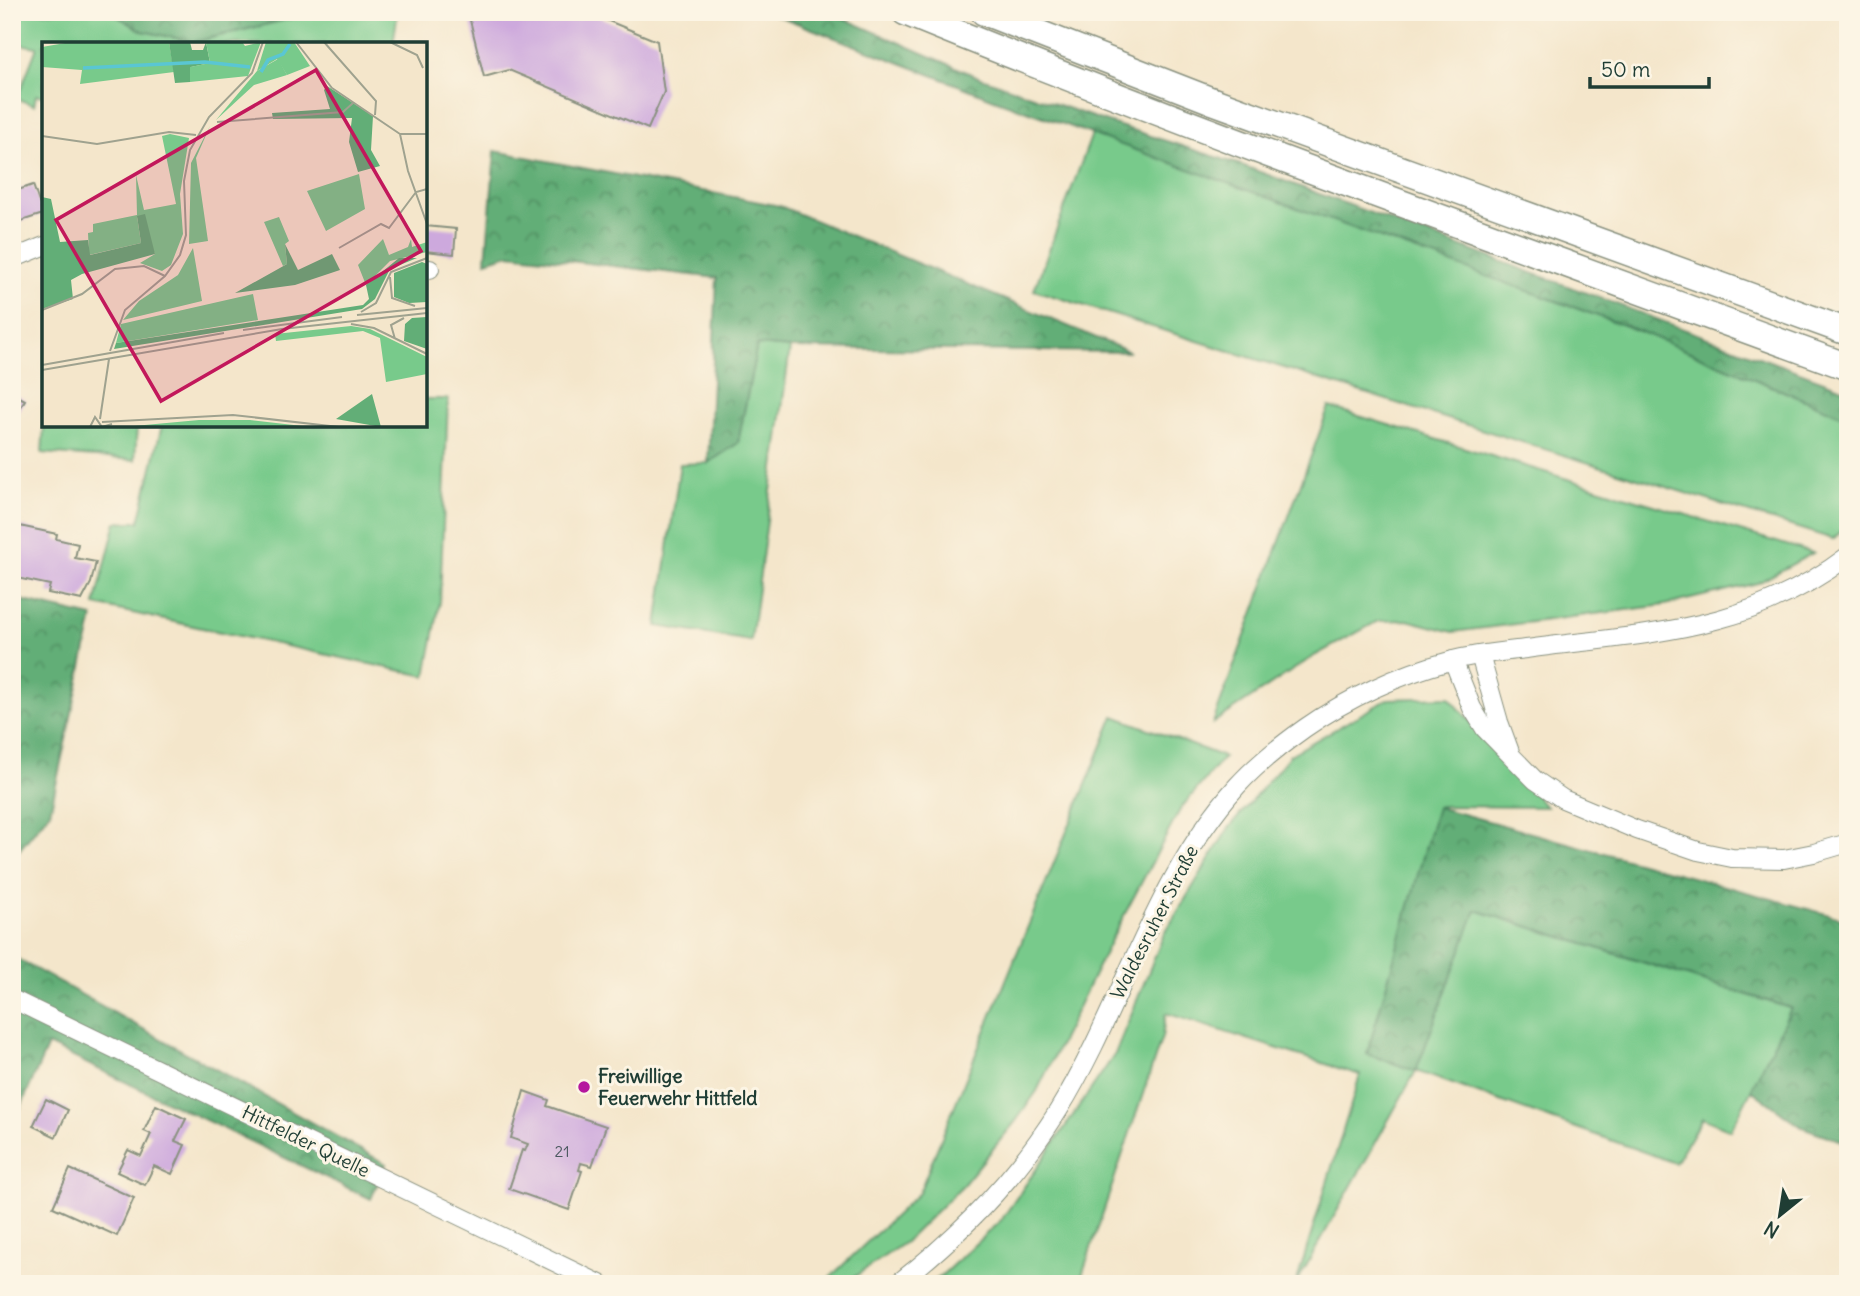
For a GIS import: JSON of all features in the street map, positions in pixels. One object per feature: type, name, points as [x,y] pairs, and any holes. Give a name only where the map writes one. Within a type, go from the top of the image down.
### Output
[{"type":"highway","points":[[905,12],[1201,129],[1848,367]]},
{"type":"highway","points":[[984,12],[1393,167],[1848,332]]},
{"type":"street","points":[[12,258],[42,247]]},
{"type":"street","name":"Waldesruher Straße","points":[[897,1284],[938,1251],[1000,1189],[1057,1112],[1189,850],[1237,786],[1261,762],[1307,727],[1348,701],[1423,669],[1480,655],[1649,635],[1736,615],[1805,585],[1848,556]]},
{"type":"street","points":[[1480,655],[1511,755]]},
{"type":"street","points":[[1453,660],[1462,687],[1478,718],[1498,745],[1535,780],[1563,799],[1637,830],[1698,851],[1732,858],[1784,859],[1848,843]]},
{"type":"street","name":"Hittfelder Quelle","points":[[12,999],[600,1284]]},
{"type":"green space","points":[[12,12],[110,12],[143,31],[194,42],[42,42],[42,96],[36,95],[34,105],[17,99],[37,47],[12,43]]},
{"type":"green space","points":[[110,12],[318,12],[194,42],[143,31]]},
{"type":"green space","points":[[318,12],[398,12],[393,42],[194,42]]},
{"type":"green space","points":[[768,12],[829,12],[976,76],[1244,166],[1848,390],[1848,418],[1637,330],[1002,102]]},
{"type":"green space","points":[[1092,134],[1637,330],[1848,418],[1848,525],[1833,539],[1034,290]]},
{"type":"green space","points":[[495,151],[780,206],[1130,352],[790,348],[757,345],[738,443],[708,463],[717,278],[509,254],[486,261]]},
{"type":"green space","points":[[757,345],[790,348],[751,641],[657,626],[680,464],[708,463],[738,443]]},
{"type":"green space","points":[[427,399],[448,399],[440,602],[426,676],[95,605],[116,522],[139,522],[162,427],[427,427]]},
{"type":"green space","points":[[1329,407],[1813,553],[1758,583],[1665,605],[1453,632],[1407,620],[1378,621],[1314,656],[1213,723]]},
{"type":"green space","points":[[44,427],[137,427],[135,460],[42,453]]},
{"type":"green space","points":[[12,598],[93,617],[50,812],[12,859]]},
{"type":"green space","points":[[1449,697],[1546,807],[1439,806],[1367,1054],[1416,1071],[1296,1284],[1360,1075],[1166,1013],[1162,1037],[1079,1284],[929,1284],[1002,1219],[1115,1054],[1164,934],[1228,829],[1290,755],[1388,699]]},
{"type":"green space","points":[[1114,716],[1224,757],[1181,808],[1112,938],[1037,1091],[1016,1121],[963,1185],[905,1242],[844,1284],[823,1284],[919,1193]]},
{"type":"green space","points":[[1437,807],[1848,920],[1848,1143],[1802,1127],[1751,1090],[1791,1008],[1476,910],[1416,1071],[1367,1054]]},
{"type":"green space","points":[[1475,910],[1792,1009],[1731,1130],[1702,1118],[1675,1163],[1416,1071]]},
{"type":"green space","points":[[12,956],[386,1164],[371,1199],[48,1045],[12,1127]]},
{"type":"building","points":[[468,12],[587,12],[657,41],[664,92],[648,129],[509,70],[484,77]]},
{"type":"building","points":[[12,53],[17,53],[14,72],[12,72]]},
{"type":"building","points":[[33,185],[42,214],[12,224],[12,192]]},
{"type":"building","points":[[427,226],[456,229],[454,254],[427,251]]},
{"type":"building","points":[[12,393],[25,400],[12,422]]},
{"type":"building","points":[[15,525],[57,534],[56,539],[78,544],[75,558],[96,562],[91,583],[82,600],[48,593],[50,585],[12,577],[12,532]]},
{"type":"building","points":[[524,1091],[549,1100],[547,1106],[606,1126],[592,1166],[581,1163],[579,1170],[582,1171],[569,1210],[509,1189],[522,1150],[525,1151],[528,1144],[511,1138]]},
{"type":"building","points":[[46,1099],[68,1110],[56,1137],[33,1126]]},
{"type":"building","points":[[156,1105],[186,1119],[175,1141],[185,1145],[172,1174],[154,1166],[145,1185],[117,1172],[128,1150],[141,1156],[151,1134],[144,1131]]},
{"type":"building","points":[[70,1169],[134,1198],[117,1236],[53,1207]]},
{"type":"place","name":"Freiwillige Feuerwehr Hittfeld","points":[[584,1087]]}]
